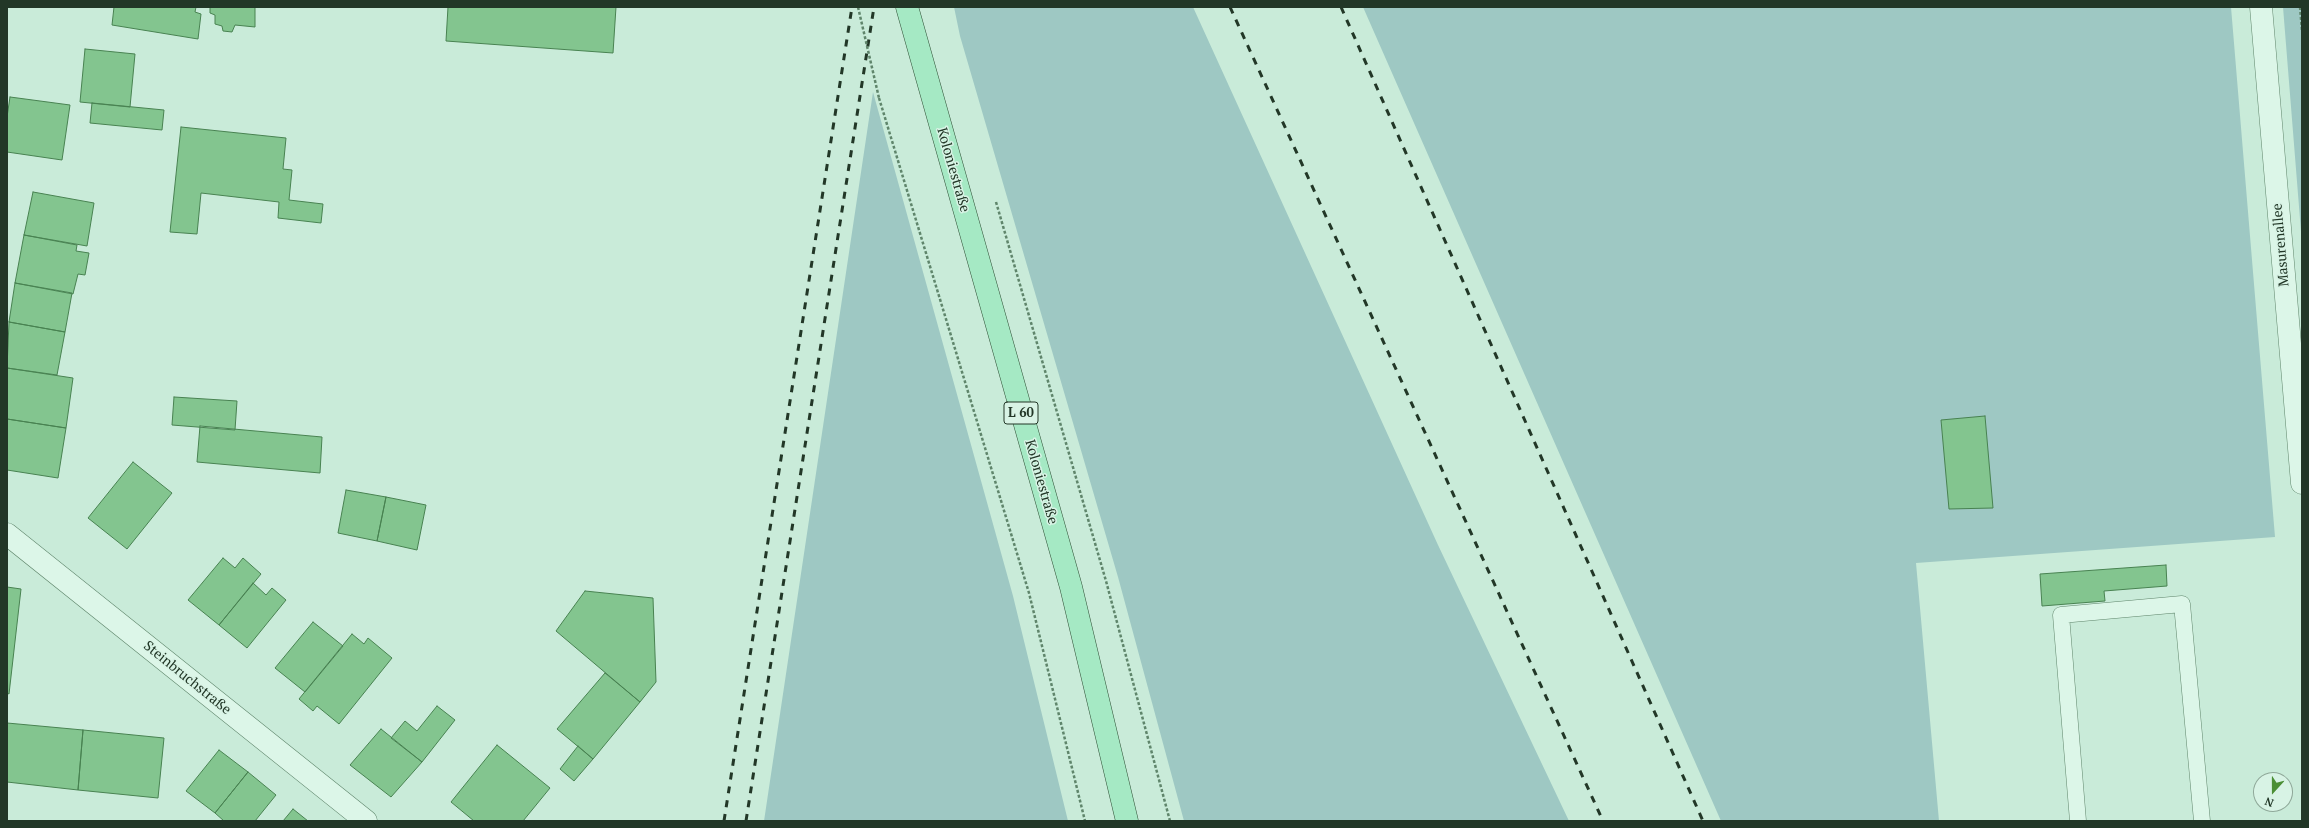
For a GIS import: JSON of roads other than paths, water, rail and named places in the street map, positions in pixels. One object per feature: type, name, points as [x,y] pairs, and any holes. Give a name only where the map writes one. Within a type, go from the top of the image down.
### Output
[{"type":"main road","name":"Koloniestraße","points":[[907,7],[1071,588],[1127,821]]},
{"type":"street","name":"Masurenallee","points":[[2261,7],[2302,483]]},
{"type":"street","name":"Steinbruchstraße","points":[[7,534],[366,821]]},
{"type":"lane","points":[[2078,821],[2061,615],[2182,604],[2202,821]]},
{"type":"railway","points":[[724,821],[852,7]]},
{"type":"railway","points":[[746,821],[874,7]]},
{"type":"railway","points":[[1230,7],[1603,821]]},
{"type":"railway","points":[[1341,7],[1703,821]]}]
